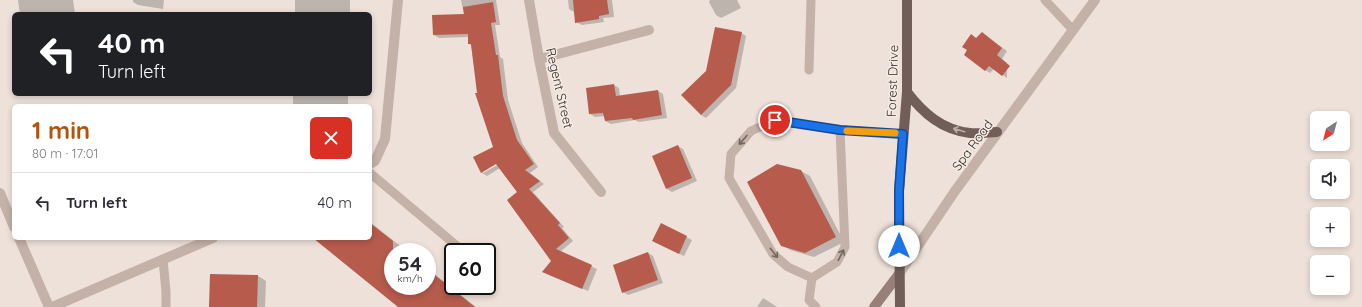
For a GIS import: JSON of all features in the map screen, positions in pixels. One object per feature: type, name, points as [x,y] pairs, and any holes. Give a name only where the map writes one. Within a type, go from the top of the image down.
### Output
[{"type":"main road","name":"Forest Drive","points":[[900,307],[899,191],[907,92],[907,0]]},
{"type":"main road","points":[[907,92],[919,108],[930,117],[947,127],[971,133],[997,132]]},
{"type":"main road","name":"Spa Road","points":[[874,307],[899,274]]},
{"type":"street","points":[[372,163],[375,161],[385,139],[398,0]]},
{"type":"street","name":"Regent Street","points":[[529,0],[554,133],[601,192]]},
{"type":"street","name":"Spa Road","points":[[899,274],[955,191],[1094,0]]},
{"type":"street","points":[[539,59],[649,30]]},
{"type":"street","points":[[0,193],[3,211],[12,224]]},
{"type":"street","points":[[20,240],[50,307],[208,240]]},
{"type":"lane","points":[[809,70],[811,0]]},
{"type":"lane","points":[[1045,0],[1073,30]]},
{"type":"lane","points":[[812,278],[788,268],[773,254],[729,178],[731,154],[751,131],[775,120],[840,130],[903,134]]},
{"type":"lane","points":[[816,307],[808,300],[812,278],[837,262],[845,247],[840,130]]},
{"type":"lane","points":[[372,175],[453,243]]},
{"type":"lane","points":[[163,259],[166,307]]},
{"type":"building","points":[[573,0],[607,0],[609,14],[599,16],[599,19],[575,23]]},
{"type":"building","points":[[493,2],[496,22],[491,23],[496,55],[498,55],[503,96],[517,140],[534,164],[525,170],[540,181],[529,189],[560,223],[558,225],[569,238],[556,249],[592,265],[582,289],[542,272],[551,261],[507,200],[517,192],[496,164],[481,173],[473,157],[493,147],[475,93],[477,93],[471,44],[468,44],[468,34],[433,35],[432,15],[464,14],[463,7]]},
{"type":"building","points":[[715,27],[742,32],[731,85],[701,115],[681,95],[706,71]]},
{"type":"building","points":[[982,32],[1002,48],[997,55],[1010,66],[1002,76],[989,66],[985,71],[964,55],[967,50],[962,47],[971,34],[976,38]]},
{"type":"building","points":[[614,84],[616,96],[658,90],[662,115],[633,120],[632,118],[605,121],[603,113],[589,114],[586,88]]},
{"type":"building","points":[[678,145],[692,178],[666,189],[652,156]]},
{"type":"building","points":[[777,164],[801,170],[836,237],[805,253],[781,246],[747,182]]},
{"type":"building","points":[[661,223],[687,236],[679,254],[652,241]]},
{"type":"building","points":[[372,225],[393,241],[393,243],[384,243],[384,295],[436,295],[436,276],[444,282],[444,295],[460,295],[475,307],[398,307],[315,240],[372,240]]},
{"type":"building","points":[[648,252],[658,280],[622,293],[613,265]]},
{"type":"building","points":[[210,274],[258,275],[257,307],[209,307]]},
{"type":"slow traffic","points":[[847,131],[895,133]]},
{"type":"route","points":[[775,120],[840,130],[903,134],[899,191],[899,246]]}]
